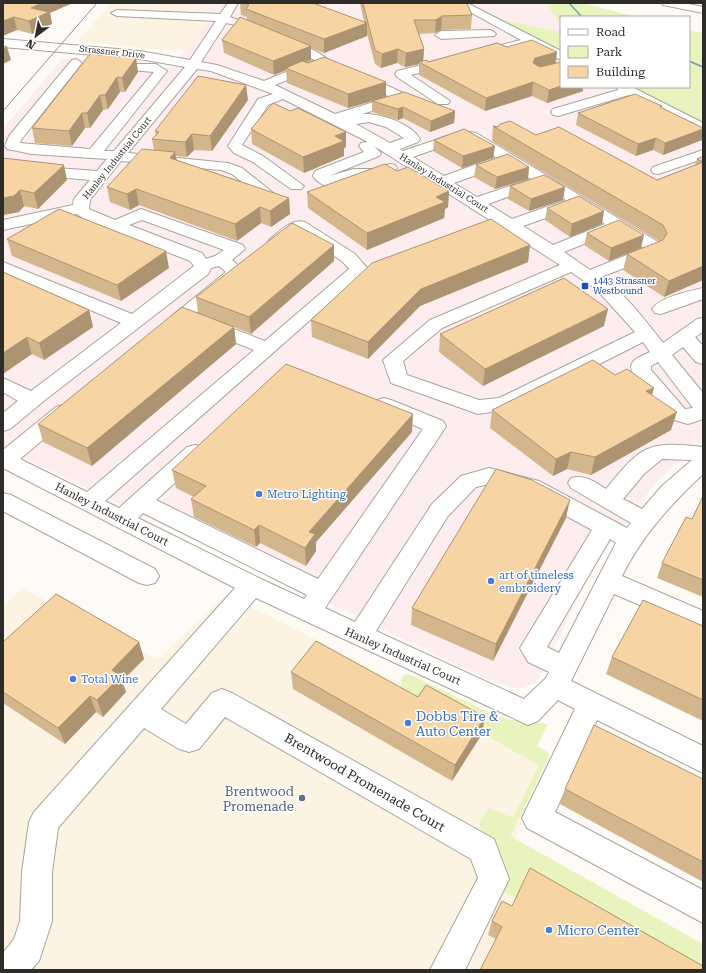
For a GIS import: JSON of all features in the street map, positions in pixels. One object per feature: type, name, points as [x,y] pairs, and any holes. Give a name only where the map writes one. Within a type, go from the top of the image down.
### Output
[{"type":"street","points":[[127,3],[128,6],[175,5],[192,10],[189,16]]},
{"type":"street","name":"Hanley Industrial Court","points":[[203,266],[196,257],[190,254],[90,216],[81,208],[82,199],[102,176],[133,148],[183,88],[194,64],[233,3]]},
{"type":"street","points":[[459,3],[560,56]]},
{"type":"street","points":[[667,3],[703,10]]},
{"type":"street","points":[[117,13],[223,18],[249,28]]},
{"type":"street","points":[[441,36],[490,34],[506,28]]},
{"type":"street","points":[[448,47],[489,38],[490,34]]},
{"type":"street","name":"Strassner Drive","points":[[3,36],[29,45]]},
{"type":"street","points":[[266,86],[323,61],[319,57],[270,36]]},
{"type":"street","points":[[76,64],[74,59],[81,49],[97,38]]},
{"type":"street","points":[[443,101],[401,74],[531,41]]},
{"type":"street","name":"Strassner Drive","points":[[3,43],[140,55],[194,64]]},
{"type":"street","points":[[193,47],[205,46]]},
{"type":"street","points":[[76,64],[91,64]]},
{"type":"street","points":[[76,64],[14,139],[12,146],[32,150],[95,154],[133,148],[210,154],[239,150]]},
{"type":"street","name":"Hanley Industrial Court","points":[[194,64],[232,74],[266,86],[284,94],[314,116],[339,121],[442,182],[573,265],[597,273],[703,406]]},
{"type":"street","points":[[266,86],[325,65],[342,69],[396,95],[397,99],[339,121]]},
{"type":"street","points":[[95,154],[98,148],[162,71],[156,68],[120,66]]},
{"type":"street","points":[[558,112],[626,89],[703,128]]},
{"type":"street","points":[[284,94],[263,102],[235,146],[239,150],[258,159],[296,186]]},
{"type":"street","points":[[314,116],[388,150],[458,176],[567,245],[597,273],[654,249],[652,246],[618,225],[471,136],[462,134],[388,150]]},
{"type":"street","points":[[339,121],[364,117],[375,117],[412,137],[413,139],[388,150]]},
{"type":"street","points":[[133,148],[223,166],[237,171],[276,202]]},
{"type":"street","points":[[658,170],[703,154]]},
{"type":"street","points":[[442,182],[508,159]]},
{"type":"street","points":[[3,168],[102,176]]},
{"type":"street","points":[[475,203],[543,180]]},
{"type":"street","points":[[511,225],[578,201]]},
{"type":"street","points":[[3,225],[81,208]]},
{"type":"street","points":[[4,423],[32,400],[198,275],[203,266],[221,260],[237,249],[141,214],[115,226]]},
{"type":"street","points":[[89,503],[359,269],[349,258],[300,225],[166,328]]},
{"type":"street","points":[[552,251],[618,225]]},
{"type":"street","points":[[221,260],[250,262]]},
{"type":"street","points":[[573,265],[436,324],[393,360],[398,379],[478,407],[503,404],[645,334]]},
{"type":"street","points":[[3,267],[45,286],[135,322]]},
{"type":"street","points":[[662,308],[682,299],[703,293]]},
{"type":"street","points":[[158,305],[267,349]]},
{"type":"street","points":[[703,323],[661,354],[641,363],[641,371],[678,414],[688,417],[703,412]]},
{"type":"street","points":[[685,337],[703,358]]},
{"type":"street","points":[[3,384],[32,400]]},
{"type":"street","points":[[308,612],[436,426],[365,398]]},
{"type":"street","points":[[4,459],[78,400]]},
{"type":"street","points":[[122,519],[208,439]]},
{"type":"street","points":[[609,500],[644,460],[654,454],[668,452],[703,454]]},
{"type":"street","name":"Hanley Industrial Court","points":[[4,459],[252,586],[528,713],[560,677],[623,551],[646,520],[670,492],[703,462]]},
{"type":"street","points":[[359,636],[440,510],[469,480],[489,476],[531,487],[631,540]]},
{"type":"street","points":[[579,482],[646,520]]},
{"type":"street","points":[[3,501],[147,576]]},
{"type":"street","points":[[140,502],[322,592]]},
{"type":"street","points":[[606,527],[533,648],[560,677],[592,703],[703,760]]},
{"type":"street","points":[[609,581],[703,622]]},
{"type":"street","points":[[10,970],[27,949],[36,921],[37,872],[44,822],[252,586]]},
{"type":"street","name":"Brentwood Promenade Court","points":[[142,712],[189,740],[222,701],[483,849],[494,879],[447,970]]},
{"type":"street","points":[[592,703],[537,818],[703,907]]},
{"type":"shaded area","points":[[111,3],[196,3],[214,15],[190,50],[175,52],[78,41]]},
{"type":"shaded area","points":[[197,3],[549,3],[560,21],[560,32],[494,17],[560,51],[560,88],[633,88],[703,123],[703,437],[699,445],[656,482],[594,567],[536,683],[518,689],[493,682],[3,448],[3,129],[62,59],[98,59],[171,68],[214,15]]},
{"type":"shaded area","points":[[22,588],[158,659],[224,596],[264,613],[551,760],[504,861],[685,970],[3,970],[3,606]]},
{"type":"green space","points":[[546,3],[582,3],[633,16],[560,16],[560,24]]},
{"type":"green space","points":[[491,17],[560,32],[560,52]]},
{"type":"green space","points":[[690,30],[703,33],[703,123],[633,88],[690,88]]},
{"type":"green space","points":[[409,674],[506,719],[548,724],[537,746],[548,752],[549,756],[510,836],[703,944],[703,970],[518,899],[503,891],[506,874],[504,860],[496,847],[483,836],[479,822],[489,808],[513,818],[539,765],[432,706],[420,701],[401,688],[401,679],[404,675]]},
{"type":"building","points":[[3,3],[42,3],[31,8],[49,12],[29,21],[14,17],[3,21]]},
{"type":"building","points":[[244,3],[313,3],[367,23],[324,39],[246,9],[249,5]]},
{"type":"building","points":[[363,3],[467,3],[472,15],[442,16],[436,20],[414,20],[424,49],[406,53],[398,49],[382,54],[375,50]]},
{"type":"building","points":[[240,17],[311,46],[273,61],[222,40]]},
{"type":"building","points":[[532,40],[557,52],[535,58],[533,63],[540,67],[560,62],[560,86],[549,90],[533,82],[486,98],[419,62],[427,60],[428,62],[497,43],[507,47]]},
{"type":"building","points":[[90,54],[136,58],[122,78],[117,77],[105,95],[100,95],[87,113],[82,113],[69,131],[32,128]]},
{"type":"building","points":[[324,57],[386,82],[348,94],[286,68],[302,61],[308,63]]},
{"type":"building","points":[[198,76],[246,85],[210,136],[192,134],[185,142],[152,139],[159,132],[155,131]]},
{"type":"building","points":[[404,92],[455,111],[431,121],[403,107],[398,109],[372,101]]},
{"type":"building","points":[[635,94],[662,106],[660,107],[703,129],[665,143],[656,138],[638,144],[578,113]]},
{"type":"building","points":[[273,103],[290,111],[298,108],[346,132],[335,136],[344,141],[303,157],[251,129]]},
{"type":"building","points":[[510,121],[536,135],[559,127],[657,180],[703,162],[703,266],[669,281],[627,254],[663,240],[667,233],[663,225],[493,126],[498,127],[500,124]]},
{"type":"building","points":[[464,129],[495,146],[463,156],[434,140]]},
{"type":"building","points":[[142,149],[175,152],[170,158],[289,198],[270,211],[260,207],[235,224],[136,189],[127,194],[107,187]]},
{"type":"building","points":[[508,154],[529,167],[497,177],[476,165]]},
{"type":"building","points":[[703,156],[703,162],[697,159]]},
{"type":"building","points":[[3,158],[64,165],[34,193],[20,190],[14,196],[3,198]]},
{"type":"building","points":[[385,164],[397,171],[408,167],[449,191],[436,197],[445,202],[367,233],[307,192]]},
{"type":"building","points":[[544,175],[565,187],[531,199],[510,186]]},
{"type":"building","points":[[579,196],[604,211],[572,224],[547,208]]},
{"type":"building","points":[[59,209],[166,251],[117,285],[7,239]]},
{"type":"building","points":[[491,219],[530,245],[421,289],[368,342],[311,320],[372,263]]},
{"type":"building","points":[[619,220],[644,235],[611,248],[587,233]]},
{"type":"building","points":[[292,223],[334,245],[249,317],[196,297]]},
{"type":"building","points":[[3,272],[89,310],[39,343],[27,337],[3,353]]},
{"type":"building","points":[[564,278],[608,309],[485,369],[440,334]]},
{"type":"building","points":[[182,307],[234,327],[87,448],[38,424]]},
{"type":"building","points":[[593,360],[615,375],[627,369],[654,388],[646,391],[677,412],[595,457],[571,452],[556,459],[492,410]]},
{"type":"building","points":[[286,364],[413,414],[309,532],[315,534],[305,548],[259,525],[254,530],[191,499],[206,486],[172,470]]},
{"type":"building","points":[[496,469],[532,480],[570,500],[496,644],[412,608]]},
{"type":"building","points":[[703,496],[703,580],[662,563],[686,517],[692,519]]},
{"type":"building","points":[[56,594],[139,642],[112,670],[121,676],[97,700],[90,696],[58,728],[3,692],[3,642]]},
{"type":"building","points":[[643,600],[703,626],[703,700],[612,657]]},
{"type":"building","name":"Dobbs Tire & Auto Center","points":[[316,641],[418,697],[426,685],[485,717],[455,765],[291,672]]},
{"type":"building","points":[[594,725],[703,779],[703,862],[565,789]]},
{"type":"building","name":"Micro Center","points":[[530,868],[703,966],[703,970],[480,970],[502,927],[492,921],[502,901],[512,906]]},
{"type":"waterway","points":[[569,3],[581,16]]},
{"type":"waterway","points":[[690,61],[703,67]]},
{"type":"tram line","points":[[3,111],[97,3]]},
{"type":"place","name":"1443 Strassner Westbound","points":[[585,286]]},
{"type":"place","name":"Metro Lighting","points":[[259,494]]},
{"type":"place","name":"art of timeless embroidery","points":[[491,581]]},
{"type":"place","name":"Total Wine","points":[[73,679]]},
{"type":"place","name":"Dobbs Tire & Auto Center","points":[[408,723]]},
{"type":"place","name":"Brentwood Promenade","points":[[302,798]]},
{"type":"place","name":"Micro Center","points":[[549,930]]}]
